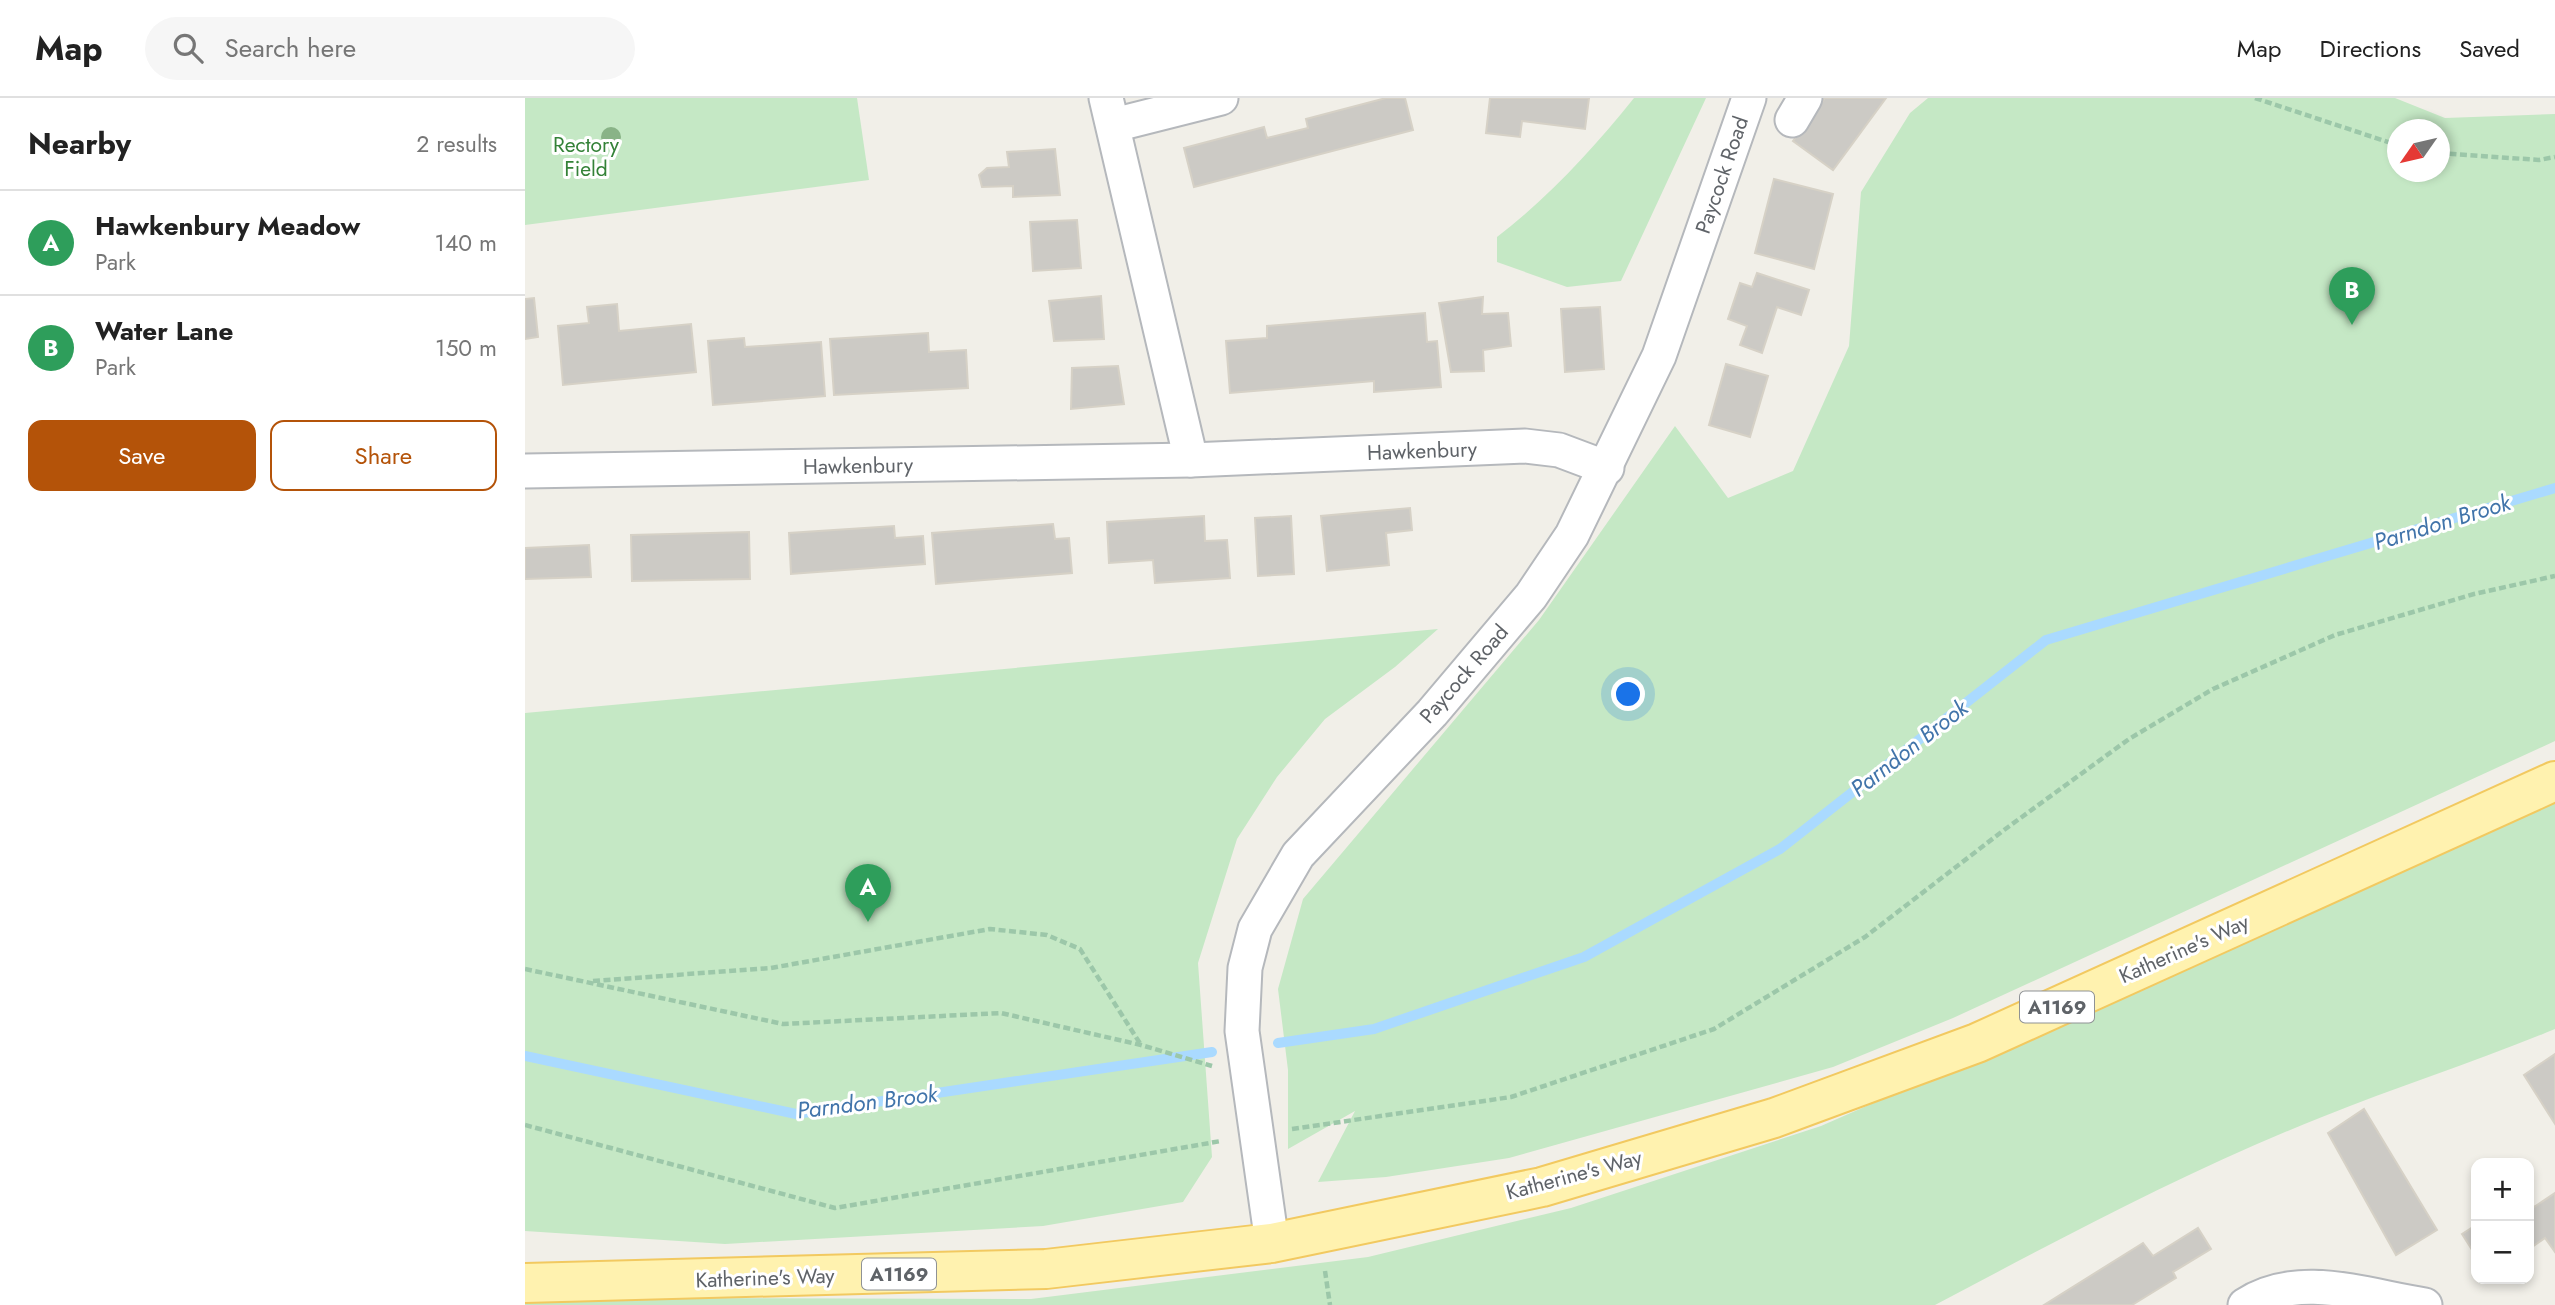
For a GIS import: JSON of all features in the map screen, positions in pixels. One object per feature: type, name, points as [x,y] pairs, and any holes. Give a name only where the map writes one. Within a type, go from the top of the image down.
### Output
[{"type":"main road","name":"Katherine's Way","points":[[525,1283],[1046,1269],[1272,1243],[1542,1186],[1774,1118],[1977,1043],[2555,781]]},
{"type":"street","points":[[1191,460],[1110,112],[1221,98]]},
{"type":"street","name":"Paycock Road","points":[[1272,1243],[1259,1135],[1242,1031],[1245,968],[1255,929],[1273,893],[1304,847],[1432,713],[1531,596],[1572,534],[1607,468],[1659,356],[1749,98]]},
{"type":"street","name":"Hawkenbury","points":[[525,471],[1191,460],[1525,446],[1559,450],[1607,468]]},
{"type":"street","points":[[2245,1305],[2262,1294],[2320,1285],[2425,1305]]},
{"type":"path","points":[[2255,98],[2387,142]]},
{"type":"path","points":[[2450,154],[2539,160],[2555,157]]},
{"type":"path","points":[[525,1125],[835,1208],[1259,1135],[1511,1097],[1714,1029],[1865,937],[2004,830],[2129,739],[2213,689],[2335,635],[2474,594],[2555,576]]},
{"type":"path","points":[[585,981],[771,968],[990,929],[1047,935],[1080,949],[1142,1045]]},
{"type":"path","points":[[525,968],[783,1024],[1001,1013],[1142,1045],[1250,1077]]},
{"type":"green space","name":"Rectory Field","points":[[525,98],[857,98],[869,180],[525,225]]},
{"type":"green space","points":[[1634,98],[1706,98],[1621,281],[1567,287],[1497,262],[1497,237],[1570,172]]},
{"type":"green space","points":[[1928,98],[2395,98],[2445,118],[2555,114],[2555,741],[1953,1018],[1833,1067],[1509,1158],[1386,1177],[1318,1182],[1355,1111],[1288,1149],[1288,1070],[1278,989],[1303,899],[1539,620],[1675,426],[1728,498],[1793,471],[1849,346],[1861,192],[1910,113]]},
{"type":"green space","points":[[1438,629],[1395,667],[1325,719],[1277,777],[1237,839],[1198,963],[1212,1157],[1183,1202],[1043,1226],[725,1244],[525,1231],[525,713]]},
{"type":"green space","points":[[2555,795],[2555,1029],[2351,1106],[2223,1159],[1935,1305],[525,1305],[525,1302],[622,1298],[1031,1299],[1368,1257],[1571,1208],[1821,1126],[2354,892]]},
{"type":"building","points":[[1386,98],[1405,98],[1413,130],[1194,187],[1184,148],[1264,127],[1267,138],[1308,128],[1306,119]]},
{"type":"building","points":[[1490,98],[1589,98],[1585,129],[1522,121],[1520,137],[1486,133]]},
{"type":"building","points":[[1825,98],[1886,98],[1833,170],[1793,141]]},
{"type":"building","points":[[1055,149],[1060,195],[1013,197],[1013,186],[982,187],[979,175],[987,168],[1009,167],[1007,152]]},
{"type":"building","points":[[1774,179],[1833,194],[1814,269],[1755,253]]},
{"type":"building","points":[[1077,220],[1081,268],[1033,271],[1030,222]]},
{"type":"building","points":[[1757,273],[1809,290],[1801,315],[1777,307],[1762,353],[1740,345],[1747,326],[1728,319],[1740,283],[1752,287]]},
{"type":"building","points":[[1101,296],[1104,339],[1054,341],[1049,301]]},
{"type":"building","points":[[1483,297],[1482,314],[1508,313],[1511,346],[1483,350],[1484,371],[1451,372],[1439,303]]},
{"type":"building","points":[[534,298],[538,337],[525,339],[525,299]]},
{"type":"building","points":[[617,304],[619,331],[691,324],[696,372],[563,385],[558,326],[589,323],[587,307]]},
{"type":"building","points":[[1600,307],[1604,369],[1565,372],[1561,309]]},
{"type":"building","points":[[1425,313],[1427,342],[1437,341],[1441,387],[1374,392],[1374,381],[1230,393],[1226,341],[1267,338],[1267,326]]},
{"type":"building","points":[[928,333],[929,352],[966,350],[968,388],[834,395],[830,339]]},
{"type":"building","points":[[744,338],[745,347],[821,342],[825,396],[713,405],[708,341]]},
{"type":"building","points":[[1726,364],[1768,376],[1750,437],[1709,425]]},
{"type":"building","points":[[1118,366],[1124,404],[1071,409],[1072,368]]},
{"type":"building","points":[[1410,508],[1412,530],[1386,533],[1389,565],[1327,571],[1321,516]]},
{"type":"building","points":[[1204,516],[1205,541],[1227,540],[1230,578],[1155,583],[1153,560],[1109,563],[1107,522]]},
{"type":"building","points":[[1291,516],[1294,574],[1258,576],[1255,518]]},
{"type":"building","points":[[1053,524],[1055,539],[1069,538],[1072,573],[936,584],[932,533]]},
{"type":"building","points":[[894,526],[895,538],[923,536],[925,564],[791,574],[789,533]]},
{"type":"building","points":[[749,532],[750,579],[632,581],[631,535]]},
{"type":"building","points":[[589,545],[591,577],[525,579],[525,548]]},
{"type":"building","points":[[2555,1054],[2555,1124],[2524,1075]]},
{"type":"building","points":[[2364,1109],[2437,1230],[2396,1255],[2328,1133]]},
{"type":"building","points":[[2555,1193],[2555,1252],[2545,1238],[2534,1246],[2534,1207]]},
{"type":"building","points":[[2198,1228],[2211,1249],[2173,1272],[2176,1278],[2132,1305],[2044,1305],[2143,1243],[2153,1256]]},
{"type":"building","points":[[2471,1228],[2471,1248],[2462,1234]]},
{"type":"waterway","name":"Parndon Brook","points":[[1278,1043],[1374,1029],[1584,957],[1780,849],[2046,640],[2555,488]]},
{"type":"waterway","name":"Parndon Brook","points":[[525,1056],[796,1114],[1212,1052]]},
{"type":"place","name":"Water Lane","points":[[2352,325]]},
{"type":"place","name":"Hawkenbury Meadow","points":[[868,922]]}]
